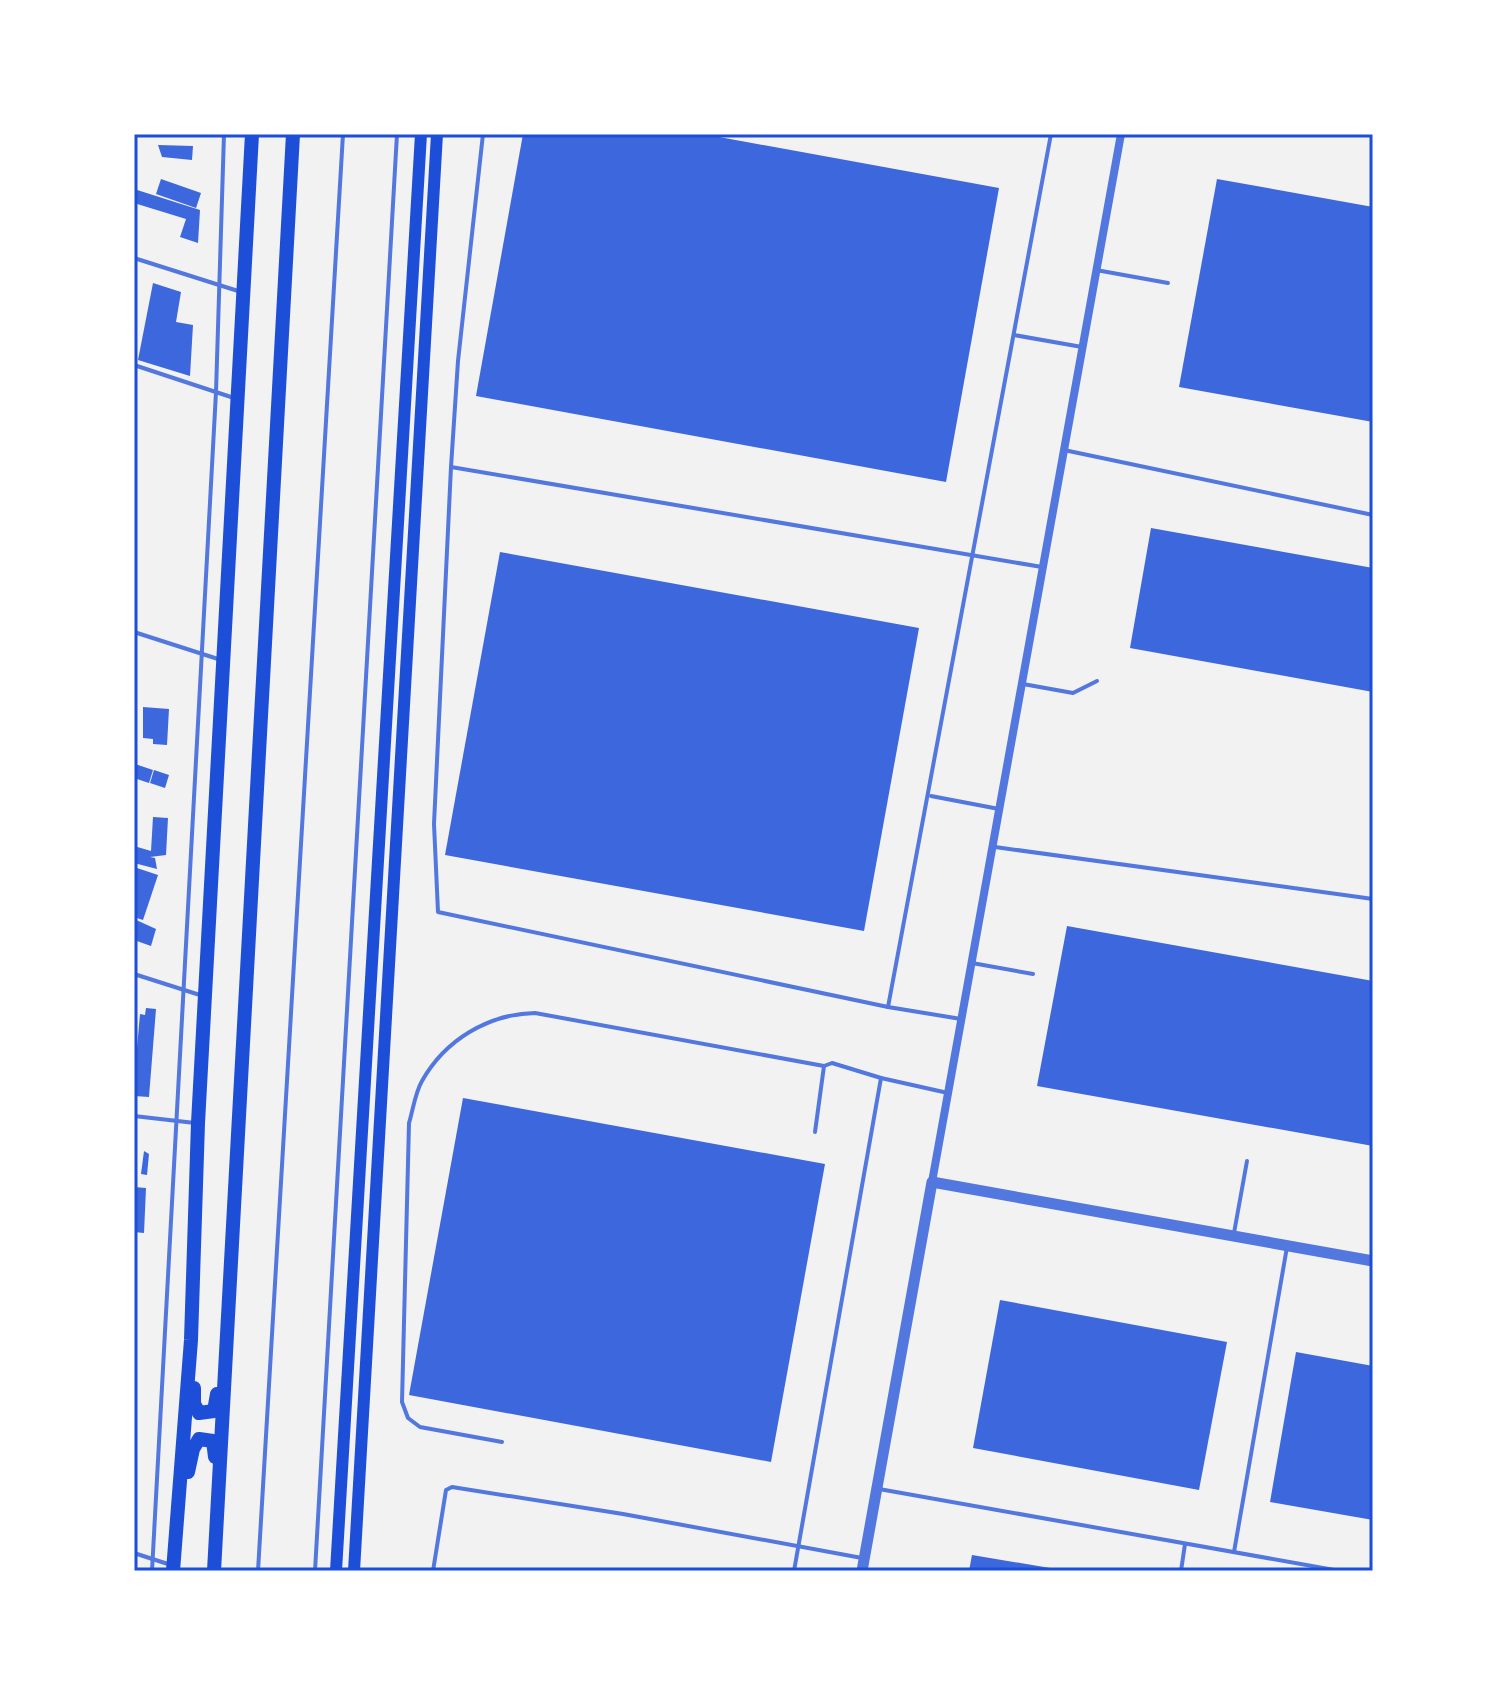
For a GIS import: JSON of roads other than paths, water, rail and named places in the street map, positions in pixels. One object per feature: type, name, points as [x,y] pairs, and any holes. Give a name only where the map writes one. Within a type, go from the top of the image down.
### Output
[{"type":"highway","points":[[173,1568],[191,1340],[198,1123],[252,134]]},
{"type":"highway","points":[[214,1571],[293,134]]},
{"type":"highway","points":[[191,1340],[194,1404],[196,1411],[204,1414],[215,1409],[220,1355],[227,1341]]},
{"type":"highway","points":[[178,1500],[196,1442],[205,1437],[214,1445],[218,1501]]},
{"type":"main road","points":[[336,1571],[421,134]]},
{"type":"main road","points":[[354,1571],[437,134]]},
{"type":"street","points":[[863,1565],[1121,134]]},
{"type":"street","points":[[932,1182],[1373,1261]]},
{"type":"lane","points":[[152,1571],[216,392],[224,134]]},
{"type":"lane","points":[[258,1571],[343,134]]},
{"type":"lane","points":[[315,1571],[397,134]]},
{"type":"lane","points":[[483,134],[458,361],[451,467],[434,824],[438,912],[888,1007],[961,1019]]},
{"type":"lane","points":[[888,1007],[1051,134]]},
{"type":"lane","points":[[134,258],[244,293]]},
{"type":"lane","points":[[1096,270],[1168,283]]},
{"type":"lane","points":[[1014,335],[1082,347]]},
{"type":"lane","points":[[134,365],[237,399]]},
{"type":"lane","points":[[1064,450],[1373,515]]},
{"type":"lane","points":[[451,467],[1043,567]]},
{"type":"lane","points":[[134,632],[224,661]]},
{"type":"lane","points":[[1022,684],[1073,693],[1097,681]]},
{"type":"lane","points":[[929,796],[999,809]]},
{"type":"lane","points":[[992,847],[1373,899]]},
{"type":"lane","points":[[972,963],[1033,974]]},
{"type":"lane","points":[[134,974],[205,997]]},
{"type":"lane","points":[[502,1442],[420,1427],[408,1418],[402,1402],[409,1123],[421,1082],[449,1045],[482,1025],[512,1013],[535,1013],[824,1066],[832,1063],[948,1093]]},
{"type":"lane","points":[[815,1132],[824,1066]]},
{"type":"lane","points":[[794,1571],[881,1078]]},
{"type":"lane","points":[[134,1116],[198,1123]]},
{"type":"lane","points":[[1234,1236],[1247,1161]]},
{"type":"lane","points":[[1234,1552],[1287,1245]]},
{"type":"lane","points":[[433,1571],[446,1490],[452,1487],[623,1514],[798,1547],[863,1565]]},
{"type":"lane","points":[[877,1489],[1340,1571]]},
{"type":"lane","points":[[1181,1571],[1185,1544]]},
{"type":"lane","points":[[134,1553],[173,1568]]}]
